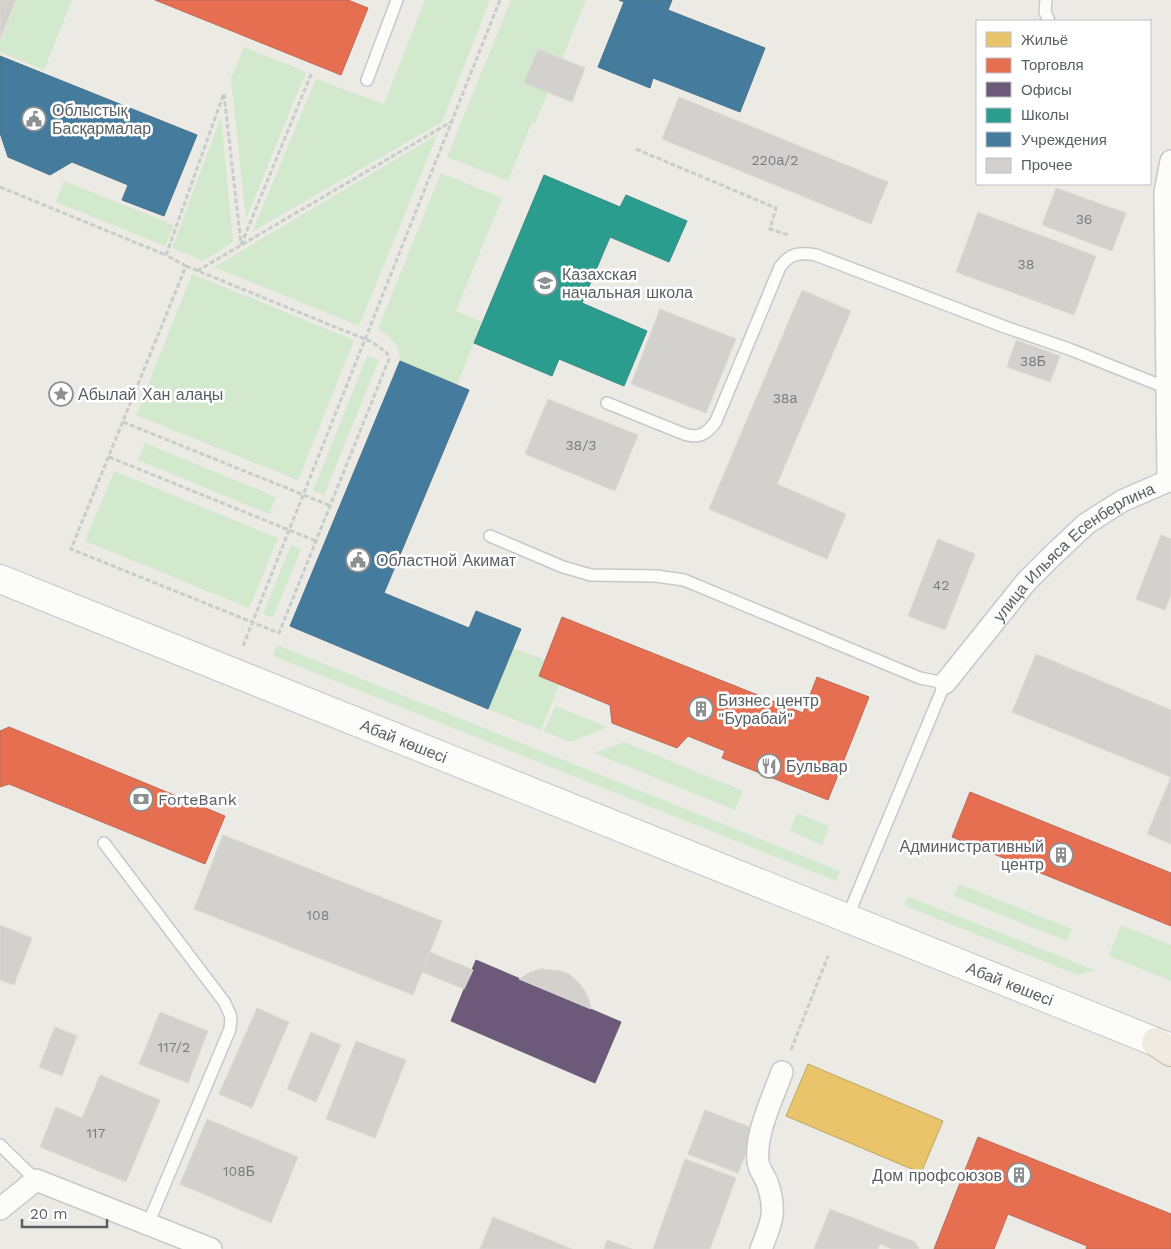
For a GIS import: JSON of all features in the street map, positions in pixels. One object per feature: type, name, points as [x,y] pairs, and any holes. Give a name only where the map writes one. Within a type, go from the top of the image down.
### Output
[{"type":"street","name":"улица Ильяса Есенберлина","points":[[945,683],[1026,582],[1086,524],[1122,501],[1169,482],[1165,192],[1171,161]]},
{"type":"street","name":"Абай көшесі","points":[[0,579],[1167,1047]]},
{"type":"street","points":[[761,1249],[772,1220],[772,1203],[767,1182],[758,1162],[759,1139],[782,1072]]},
{"type":"street","points":[[0,1209],[36,1180],[211,1249]]},
{"type":"lane","points":[[367,80],[397,0]]},
{"type":"lane","points":[[1046,0],[1044,12],[1048,20]]},
{"type":"lane","points":[[607,403],[694,437],[704,435],[716,421],[780,267],[785,259],[793,254],[804,253],[816,255],[1005,327],[1069,349],[1167,388]]},
{"type":"lane","points":[[490,536],[563,567],[591,575],[656,576],[684,580],[920,678],[945,683]]},
{"type":"lane","name":"улица Ильяса Есенберлина","points":[[847,918],[945,683]]},
{"type":"lane","points":[[104,843],[225,1003],[231,1017],[230,1029],[148,1224]]},
{"type":"lane","points":[[0,1145],[36,1180]]},
{"type":"path","points":[[233,672],[500,0]]},
{"type":"path","points":[[241,245],[312,72]]},
{"type":"path","points":[[166,256],[224,93],[241,245]]},
{"type":"path","points":[[197,271],[451,122]]},
{"type":"path","points":[[0,188],[365,339],[382,347],[387,353],[389,359],[279,633],[71,549],[186,266]]},
{"type":"path","points":[[123,422],[331,506]]},
{"type":"path","points":[[109,457],[316,541]]},
{"type":"path","points":[[782,1072],[828,956]]},
{"type":"green space","points":[[17,0],[72,0],[44,70],[0,52],[0,43]]},
{"type":"green space","points":[[425,0],[490,0],[442,122],[252,232],[316,79],[384,104]]},
{"type":"green space","points":[[511,0],[586,0],[562,59],[538,49],[548,92],[535,123],[532,122],[508,181],[447,157]]},
{"type":"green space","points":[[244,47],[306,72],[246,219],[231,79]]},
{"type":"green space","points":[[221,117],[233,242],[203,261],[172,248]]},
{"type":"green space","points":[[437,135],[359,326],[214,267]]},
{"type":"green space","points":[[441,173],[502,198],[456,311],[482,322],[457,385],[400,361],[400,355],[394,342],[378,329]]},
{"type":"green space","points":[[64,181],[174,225],[165,246],[56,202]]},
{"type":"green space","points":[[192,274],[354,340],[298,480],[136,415]]},
{"type":"green space","points":[[367,356],[379,360],[324,495],[313,491]]},
{"type":"green space","points":[[145,443],[276,497],[269,514],[138,460]]},
{"type":"green space","points":[[114,471],[278,538],[249,608],[85,541]]},
{"type":"green space","points":[[291,545],[301,549],[273,618],[263,614]]},
{"type":"green space","points":[[277,645],[840,871],[836,881],[273,656]]},
{"type":"green space","points":[[513,648],[545,660],[539,676],[559,685],[541,730],[488,709]]},
{"type":"green space","points":[[555,706],[608,727],[570,742],[544,731]]},
{"type":"green space","points":[[624,742],[743,791],[735,810],[594,753]]},
{"type":"green space","points":[[797,813],[829,826],[822,845],[790,831]]},
{"type":"green space","points":[[959,884],[1072,929],[1067,941],[954,896]]},
{"type":"green space","points":[[908,897],[1095,970],[1078,975],[905,906]]},
{"type":"green space","points":[[1121,925],[1171,945],[1171,981],[1109,956]]},
{"type":"building: Жильё","points":[[808,1064],[943,1121],[921,1173],[786,1116]]},
{"type":"building: Торговля","points":[[155,0],[348,0],[368,8],[341,75]]},
{"type":"building: Торговля","name":"Бизнес центр \"Бурабай\"","points":[[562,617],[803,713],[817,677],[869,697],[828,800],[722,758],[725,751],[688,736],[677,748],[612,723],[610,705],[539,676]]},
{"type":"building: Торговля","points":[[9,727],[225,816],[205,864],[9,784],[0,787],[0,731]]},
{"type":"building: Торговля","name":"Административный центр","points":[[970,792],[1171,873],[1171,926],[952,837]]},
{"type":"building: Торговля","name":"Дом профсоюзов","points":[[978,1137],[1171,1214],[1171,1249],[1086,1249],[1087,1246],[1008,1214],[994,1249],[934,1249]]},
{"type":"building: Офисы","points":[[476,960],[621,1022],[595,1083],[451,1021]]},
{"type":"building: Школы","name":"Казахская начальная школа","points":[[544,175],[620,207],[626,195],[687,221],[669,262],[610,237],[582,303],[647,331],[624,386],[559,359],[552,376],[474,343]]},
{"type":"building: Учреждения","points":[[619,0],[672,0],[668,10],[765,48],[740,112],[653,78],[650,88],[598,67],[624,2]]},
{"type":"building: Учреждения","points":[[0,56],[197,135],[164,216],[122,200],[128,185],[72,162],[50,175],[8,157],[0,133]]},
{"type":"building: Учреждения","name":"Областной Акимат","points":[[400,361],[469,390],[384,593],[469,628],[476,611],[521,629],[488,709],[290,626]]},
{"type":"building: Прочее","points":[[0,0],[16,0],[0,40]]},
{"type":"building: Прочее","points":[[538,49],[585,68],[572,102],[524,83]]},
{"type":"building: Прочее","points":[[679,97],[888,182],[871,224],[662,139]]},
{"type":"building: Прочее","points":[[1056,188],[1126,213],[1112,251],[1042,225]]},
{"type":"building: Прочее","points":[[978,212],[1096,256],[1074,315],[956,272]]},
{"type":"building: Прочее","points":[[802,290],[851,311],[777,484],[846,514],[827,559],[709,509]]},
{"type":"building: Прочее","points":[[660,309],[736,339],[706,413],[631,384]]},
{"type":"building: Прочее","points":[[1016,340],[1060,356],[1050,382],[1007,367]]},
{"type":"building: Прочее","points":[[548,399],[638,435],[615,491],[525,454]]},
{"type":"building: Прочее","points":[[1161,535],[1171,539],[1171,594],[1165,610],[1136,599]]},
{"type":"building: Прочее","points":[[938,539],[975,554],[945,630],[908,616]]},
{"type":"building: Прочее","points":[[1036,654],[1171,710],[1171,777],[1012,712]]},
{"type":"building: Прочее","points":[[1171,777],[1171,844],[1147,834]]},
{"type":"building: Прочее","points":[[223,835],[442,921],[413,995],[194,909]]},
{"type":"building: Прочее","points":[[0,925],[32,938],[14,985],[0,980]]},
{"type":"building: Прочее","points":[[430,952],[473,970],[464,989],[422,972]]},
{"type":"building: Прочее","points":[[541,969],[561,971],[569,974],[585,991],[591,1009],[519,979],[530,972]]},
{"type":"building: Прочее","points":[[257,1008],[289,1022],[252,1108],[219,1094]]},
{"type":"building: Прочее","points":[[160,1012],[208,1031],[188,1083],[139,1064]]},
{"type":"building: Прочее","points":[[55,1027],[77,1036],[62,1076],[39,1067]]},
{"type":"building: Прочее","points":[[311,1032],[341,1045],[316,1102],[287,1089]]},
{"type":"building: Прочее","points":[[356,1041],[406,1060],[375,1138],[326,1119]]},
{"type":"building: Прочее","points":[[100,1075],[160,1100],[126,1182],[40,1147],[56,1107],[82,1118]]},
{"type":"building: Прочее","points":[[705,1110],[755,1129],[738,1173],[688,1154]]},
{"type":"building: Прочее","points":[[207,1119],[298,1157],[271,1223],[180,1184]]},
{"type":"building: Прочее","points":[[685,1159],[736,1178],[710,1249],[653,1249]]},
{"type":"building: Прочее","points":[[830,1209],[915,1242],[919,1249],[892,1249],[880,1244],[878,1249],[814,1249]]},
{"type":"building: Прочее","points":[[493,1217],[572,1249],[480,1249]]},
{"type":"building: Прочее","points":[[607,1240],[632,1249],[604,1249]]},
{"type":"place","name":"Облыстық Басқармалар","points":[[34,119]]},
{"type":"place","name":"Казахская начальная школа","points":[[545,283]]},
{"type":"place","name":"Абылай Хан алаңы","points":[[61,394]]},
{"type":"place","name":"Областной Акимат","points":[[358,560]]},
{"type":"place","name":"Бизнес центр \"Бурабай\"","points":[[701,709]]},
{"type":"place","name":"Бульвар","points":[[769,766]]},
{"type":"place","name":"ForteBank","points":[[141,799]]},
{"type":"place","name":"Административный центр","points":[[1061,855]]},
{"type":"place","name":"Дом профсоюзов","points":[[1019,1175]]}]
